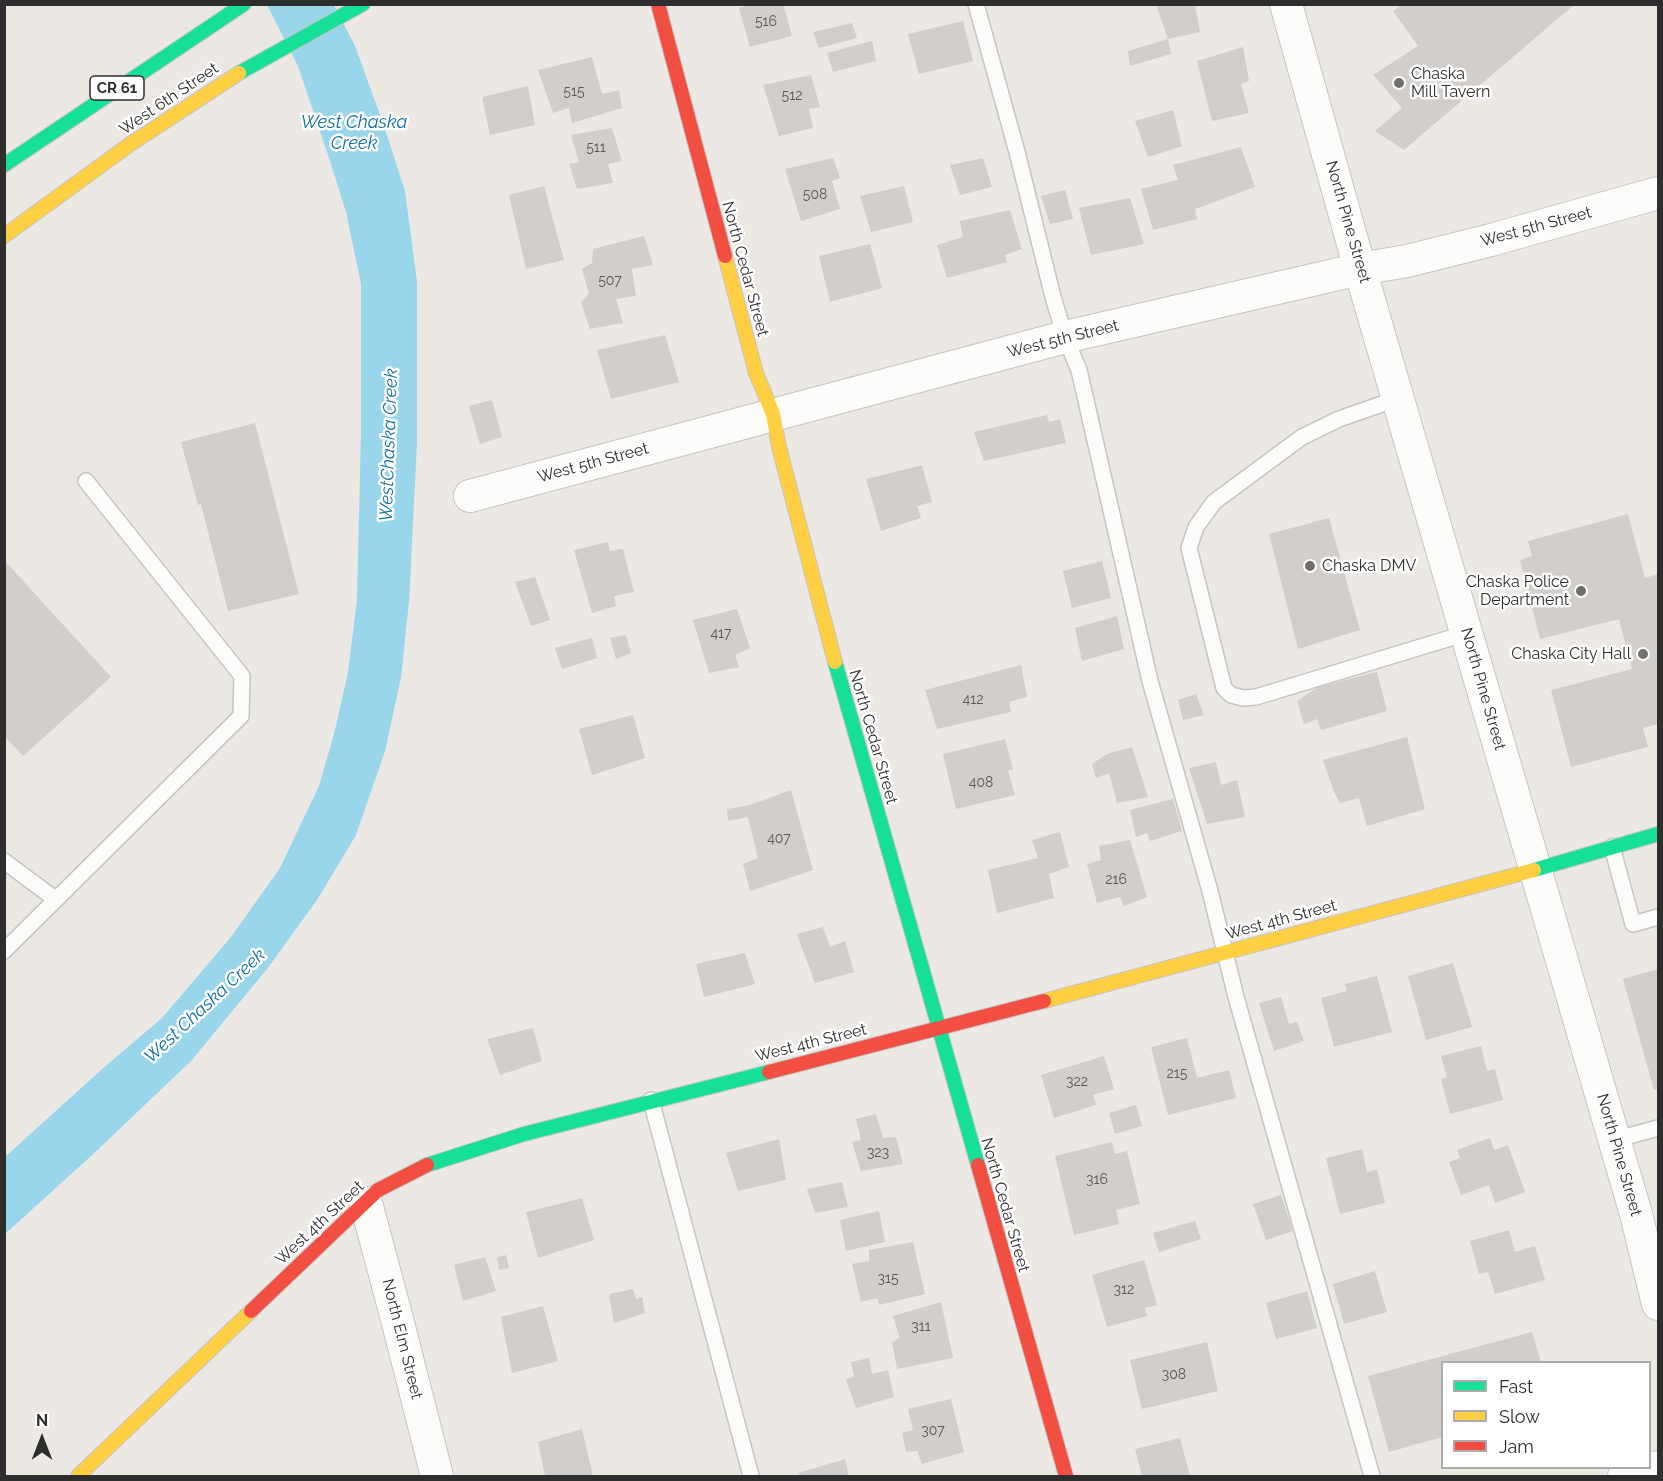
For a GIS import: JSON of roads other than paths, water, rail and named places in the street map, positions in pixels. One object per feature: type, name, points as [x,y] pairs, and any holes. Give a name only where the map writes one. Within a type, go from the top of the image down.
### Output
[{"type":"street","name":"CR 61","points":[[4,165],[244,4]]},
{"type":"street","name":"North Cedar Street","points":[[658,4],[756,373],[773,414],[778,447],[839,676],[937,1029],[1066,1476]]},
{"type":"street","name":"North Pine Street","points":[[1286,4],[1360,269],[1636,1214],[1659,1304]]},
{"type":"street","name":"West 6th Street","points":[[4,236],[129,145],[259,60],[360,6]]},
{"type":"street","name":"West 5th Street","points":[[470,496],[1065,337],[1360,269],[1407,261],[1659,194]]},
{"type":"street","name":"West 4th Street","points":[[78,1476],[378,1190],[428,1165],[524,1134],[937,1029],[1536,870],[1659,834]]},
{"type":"street","name":"North Elm Street","points":[[366,1203],[398,1318],[437,1476]]},
{"type":"street","points":[[1624,1476],[1659,1467]]},
{"type":"lane","points":[[976,4],[1065,337],[1079,370],[1150,681],[1372,1476]]},
{"type":"lane","points":[[1399,398],[1339,419],[1302,437],[1214,502],[1196,526],[1189,548],[1224,688],[1231,695],[1243,698],[1256,697],[1467,633]]},
{"type":"lane","points":[[4,951],[241,716],[242,676],[86,481]]},
{"type":"lane","points":[[1612,848],[1633,924],[1659,917]]},
{"type":"lane","points":[[4,861],[55,899]]},
{"type":"lane","points":[[651,1100],[752,1476]]},
{"type":"lane","points":[[1614,1140],[1659,1128]]},
{"type":"water","name":"West Chaska Creek","points":[[267,5],[334,5],[355,46],[405,191],[417,281],[417,444],[409,602],[401,678],[385,751],[356,835],[317,900],[267,969],[191,1061],[5,1234],[5,1157],[162,1018],[231,937],[280,868],[319,786],[348,673],[357,599],[361,433],[361,284],[346,212],[298,66]]},
{"type":"place","name":"Chaska Mill Tavern","points":[[1399,83]]},
{"type":"place","name":"Chaska DMV","points":[[1310,566]]},
{"type":"place","name":"Chaska Police Department","points":[[1581,591]]},
{"type":"place","name":"Chaska City Hall","points":[[1643,654]]},
{"type":"water label","name":"WestChaska Creek","points":[[389,445]]}]
